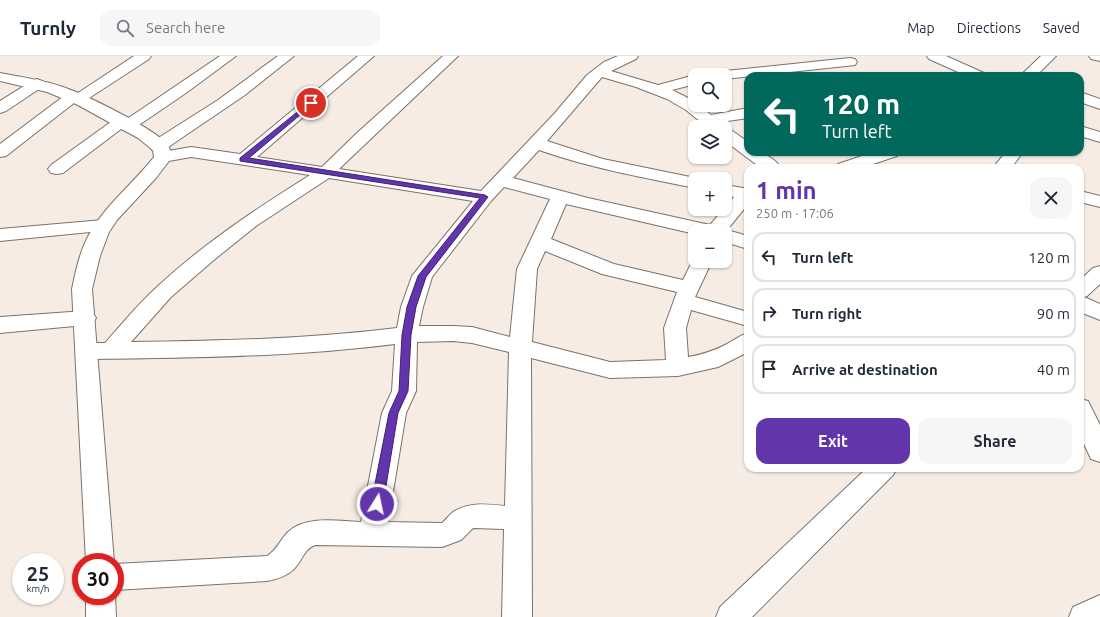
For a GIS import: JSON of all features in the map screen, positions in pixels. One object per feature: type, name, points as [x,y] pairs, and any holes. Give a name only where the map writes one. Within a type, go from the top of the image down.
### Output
[{"type":"street","points":[[0,152],[76,97],[144,56]]},
{"type":"street","points":[[57,169],[124,124],[181,90],[228,56]]},
{"type":"street","points":[[99,553],[82,289],[88,260],[103,226],[115,211],[158,166],[161,151],[208,114],[250,85],[286,56]]},
{"type":"street","points":[[243,160],[367,56]]},
{"type":"street","points":[[111,350],[164,292],[249,222],[325,172],[451,56]]},
{"type":"street","points":[[372,534],[394,413],[404,391],[406,335],[412,307],[422,276],[485,197],[561,116],[601,65],[631,56]]},
{"type":"street","points":[[934,56],[969,72]]},
{"type":"street","points":[[1031,72],[1049,56]]},
{"type":"street","points":[[1096,56],[1100,57]]},
{"type":"street","points":[[754,72],[850,62]]},
{"type":"street","points":[[601,65],[681,100],[707,120]]},
{"type":"street","points":[[732,74],[744,73]]},
{"type":"street","points":[[0,77],[37,84],[76,97],[148,137],[161,151],[191,152],[485,197]]},
{"type":"street","points":[[656,90],[688,81]]},
{"type":"street","points":[[0,108],[37,84]]},
{"type":"street","points":[[1084,99],[1100,104]]},
{"type":"street","points":[[724,120],[744,113]]},
{"type":"street","points":[[1084,132],[1100,137]]},
{"type":"street","points":[[732,138],[744,147]]},
{"type":"street","points":[[536,143],[579,158],[688,182]]},
{"type":"street","points":[[756,156],[767,164]]},
{"type":"street","points":[[856,164],[879,156]]},
{"type":"street","points":[[1005,164],[1012,156]]},
{"type":"street","points":[[500,180],[560,197],[688,226]]},
{"type":"street","points":[[732,191],[744,193]]},
{"type":"street","points":[[517,617],[520,347],[527,269],[560,197]]},
{"type":"street","points":[[722,224],[744,197]]},
{"type":"street","points":[[1084,197],[1100,202]]},
{"type":"street","points":[[0,235],[103,226]]},
{"type":"street","points":[[732,238],[744,242]]},
{"type":"street","points":[[539,241],[610,269],[687,295],[744,317]]},
{"type":"street","points":[[678,368],[675,328],[699,268]]},
{"type":"street","points":[[1084,287],[1100,273]]},
{"type":"street","points":[[1084,305],[1100,313]]},
{"type":"street","points":[[0,325],[84,318]]},
{"type":"street","points":[[87,351],[325,344],[449,332],[472,335],[610,370],[678,368],[710,361],[744,344]]},
{"type":"street","points":[[1084,417],[1100,452]]},
{"type":"street","points":[[732,617],[880,472]]},
{"type":"street","points":[[124,577],[269,568],[284,561],[293,546],[306,534],[442,534],[452,532],[466,518],[474,516],[518,519]]},
{"type":"street","points":[[101,605],[101,617]]},
{"type":"street","points":[[1084,617],[1100,609]]},
{"type":"route","points":[[311,103],[243,160],[485,197],[429,265],[422,276],[412,307],[406,335],[404,391],[394,413],[377,504]]}]
